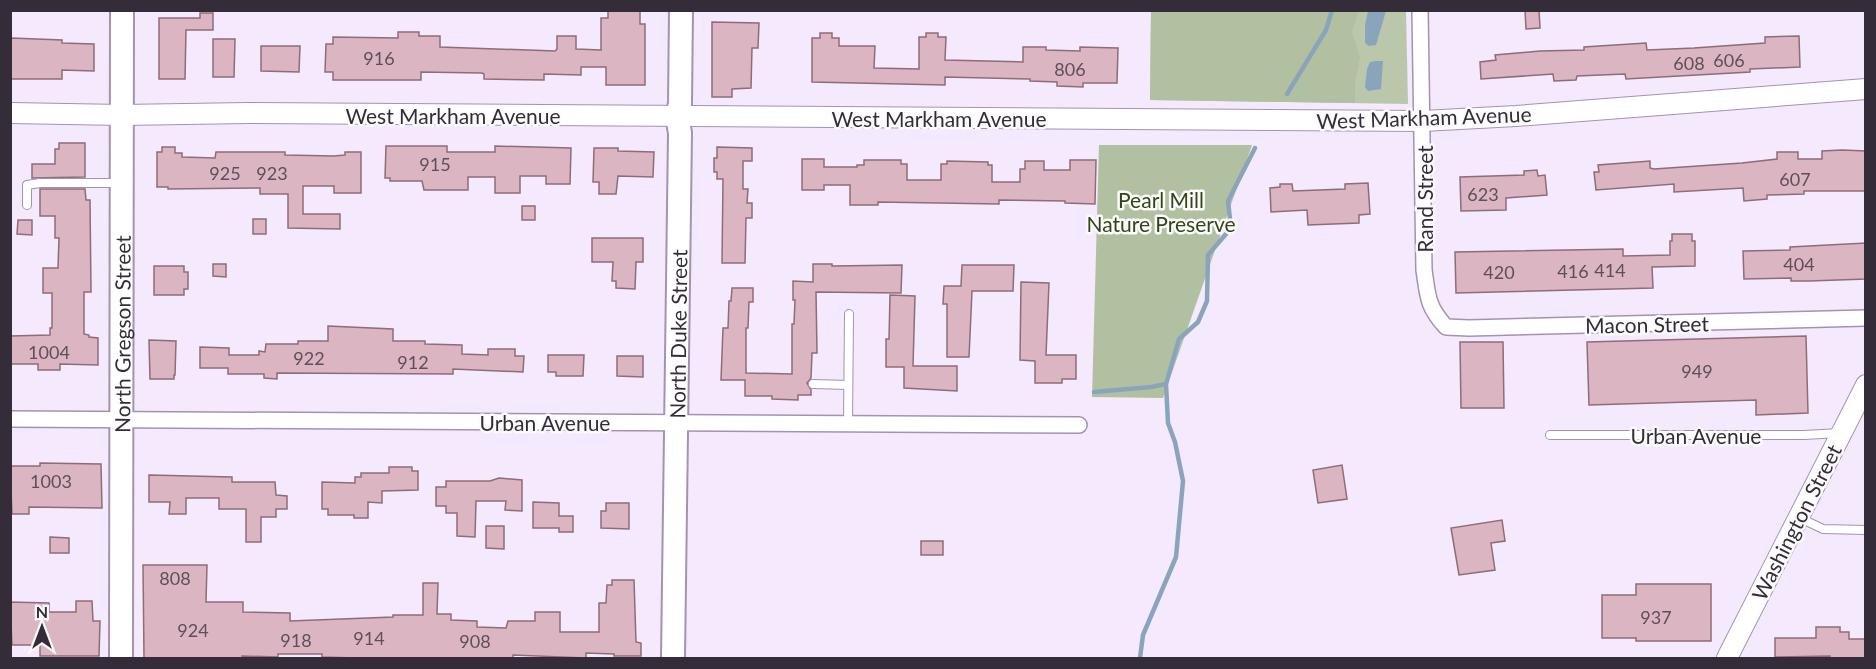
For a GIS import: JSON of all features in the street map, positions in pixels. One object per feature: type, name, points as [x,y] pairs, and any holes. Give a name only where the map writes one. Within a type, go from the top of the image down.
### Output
[{"type":"main road","name":"North Gregson Street","points":[[121,658],[122,10]]},
{"type":"main road","name":"North Duke Street","points":[[674,658],[673,562],[680,133],[677,117],[680,104],[681,10]]},
{"type":"street","name":"Rand Street","points":[[1420,10],[1424,270],[1429,303],[1434,314]]},
{"type":"street","name":"West Markham Avenue","points":[[10,113],[1423,121],[1506,117],[1866,89]]},
{"type":"street","name":"Macon Street","points":[[1434,314],[1446,327],[1468,328],[1866,318]]},
{"type":"street","name":"Washington Street","points":[[1727,658],[1866,385]]},
{"type":"street","name":"Urban Avenue","points":[[10,419],[1079,425]]},
{"type":"lane","points":[[27,205],[27,185],[122,183]]},
{"type":"lane","points":[[848,424],[849,314]]},
{"type":"lane","points":[[813,384],[848,385]]},
{"type":"lane","name":"Urban Avenue","points":[[1550,435],[1842,433]]},
{"type":"lane","points":[[1799,518],[1823,529],[1866,530]]},
{"type":"green space","points":[[1151,11],[1406,11],[1408,104],[1150,100]]},
{"type":"green space","points":[[1151,11],[1359,11],[1352,32],[1360,57],[1355,84],[1355,103],[1150,100]]},
{"type":"green space","name":"Pearl Mill Nature Preserve","points":[[1099,145],[1252,145],[1163,398],[1092,397]]},
{"type":"water","points":[[1368,11],[1386,11],[1376,45],[1369,46],[1365,43]]},
{"type":"water","points":[[1383,61],[1381,89],[1368,91],[1365,87],[1367,69],[1370,62]]},
{"type":"building","points":[[608,10],[640,10],[640,24],[645,24],[645,85],[606,85],[606,67],[581,67],[581,75],[544,74],[544,80],[484,79],[482,73],[421,72],[421,80],[333,80],[333,72],[325,72],[326,44],[333,44],[333,37],[398,38],[398,32],[419,32],[419,36],[440,36],[440,47],[555,51],[557,36],[576,36],[576,49],[601,50],[601,18],[608,18]]},
{"type":"building","points":[[1525,10],[1539,10],[1540,28],[1526,29]]},
{"type":"building","points":[[200,13],[213,13],[213,30],[186,30],[185,79],[159,79],[159,18],[200,18]]},
{"type":"building","points":[[712,22],[759,23],[758,48],[752,48],[751,88],[732,89],[732,97],[712,97]]},
{"type":"building","points":[[820,33],[832,33],[832,38],[839,38],[839,46],[875,46],[874,68],[919,69],[919,37],[926,37],[926,33],[938,33],[938,37],[946,37],[945,60],[1023,62],[1023,47],[1080,51],[1080,47],[1118,48],[1117,83],[1083,83],[1083,87],[1057,86],[1057,82],[1030,81],[1030,79],[945,77],[945,85],[812,82],[812,38],[820,38]]},
{"type":"building","points":[[1799,36],[1800,67],[1626,79],[1625,74],[1577,76],[1576,80],[1554,81],[1553,74],[1481,79],[1480,62],[1496,60],[1495,55],[1584,50],[1584,47],[1646,43],[1647,50],[1694,48],[1765,43],[1765,37]]},
{"type":"building","points":[[11,38],[94,44],[94,71],[62,70],[62,79],[10,79]]},
{"type":"building","points":[[213,39],[235,39],[234,77],[213,77]]},
{"type":"building","points":[[261,46],[300,46],[299,72],[261,71]]},
{"type":"building","points":[[59,143],[85,143],[85,177],[32,178],[32,164],[55,164],[55,149],[59,149]]},
{"type":"building","points":[[386,146],[447,146],[447,152],[495,152],[495,146],[571,148],[570,184],[546,184],[546,176],[520,176],[520,193],[495,193],[495,177],[468,177],[468,190],[424,190],[422,181],[390,181],[390,178],[385,178]]},
{"type":"building","points":[[162,147],[175,147],[175,153],[182,153],[182,157],[215,158],[216,152],[285,152],[285,155],[334,156],[345,155],[345,152],[361,152],[361,193],[334,193],[334,186],[303,186],[303,214],[340,214],[340,229],[288,228],[288,194],[260,194],[260,188],[168,189],[168,187],[157,187],[157,152],[162,152]]},
{"type":"building","points":[[717,147],[752,148],[752,161],[743,161],[743,189],[748,189],[747,203],[752,203],[752,218],[746,218],[745,263],[722,263],[723,179],[717,179],[717,172],[714,172]]},
{"type":"building","points":[[594,148],[654,152],[653,177],[618,176],[616,194],[599,194],[599,182],[593,182]]},
{"type":"building","points":[[1822,151],[1866,151],[1866,191],[1804,191],[1804,194],[1767,195],[1767,199],[1744,201],[1743,188],[1674,192],[1674,184],[1596,190],[1594,172],[1599,172],[1598,165],[1650,161],[1650,168],[1654,169],[1742,163],[1777,159],[1777,152],[1798,152],[1798,159],[1822,159]]},
{"type":"building","points":[[802,159],[824,159],[824,167],[857,167],[857,165],[864,165],[864,160],[901,160],[901,164],[907,164],[907,180],[941,180],[941,164],[947,164],[947,161],[988,162],[988,165],[992,165],[992,182],[1020,182],[1020,169],[1025,169],[1025,161],[1044,161],[1044,170],[1070,170],[1070,160],[1096,160],[1095,204],[999,200],[999,204],[878,202],[878,205],[850,205],[850,185],[824,185],[824,190],[802,190]]},
{"type":"building","points":[[1537,170],[1538,176],[1545,175],[1547,195],[1506,198],[1506,210],[1461,211],[1460,177],[1524,175],[1524,171]]},
{"type":"building","points":[[1368,183],[1370,214],[1359,215],[1359,223],[1308,225],[1307,210],[1271,212],[1270,188],[1280,187],[1280,184],[1292,184],[1293,191],[1345,189],[1345,184]]},
{"type":"building","points":[[40,189],[85,189],[86,200],[90,200],[91,292],[84,292],[84,334],[98,338],[98,365],[60,364],[60,370],[38,370],[38,364],[10,364],[10,336],[50,335],[50,328],[52,328],[52,293],[43,293],[43,268],[58,268],[59,238],[55,238],[55,216],[40,216]]},
{"type":"building","points":[[522,206],[535,206],[535,220],[522,220]]},
{"type":"building","points":[[253,219],[266,219],[266,234],[253,234]]},
{"type":"building","points":[[18,220],[32,220],[32,235],[17,234]]},
{"type":"building","points":[[1672,234],[1692,234],[1692,241],[1695,241],[1695,266],[1652,267],[1653,288],[1456,293],[1455,252],[1623,249],[1623,256],[1670,255]]},
{"type":"building","points":[[592,238],[643,238],[643,262],[636,262],[635,289],[616,288],[616,281],[612,281],[613,262],[592,262]]},
{"type":"building","points":[[1866,243],[1866,279],[1791,281],[1791,278],[1744,279],[1743,251],[1790,250],[1790,247]]},
{"type":"building","points":[[213,264],[226,264],[226,277],[213,276]]},
{"type":"building","points":[[813,264],[902,265],[901,293],[816,292],[817,353],[812,353],[811,378],[807,383],[811,395],[798,395],[798,400],[772,399],[772,396],[745,396],[745,380],[721,380],[723,328],[728,328],[732,288],[753,288],[753,302],[749,302],[748,328],[746,328],[746,373],[792,374],[792,324],[794,324],[795,300],[793,300],[793,281],[813,282]]},
{"type":"building","points":[[962,265],[1014,265],[1013,291],[972,291],[969,357],[947,357],[947,304],[943,304],[944,286],[961,286]]},
{"type":"building","points":[[154,266],[184,266],[184,272],[188,272],[188,289],[184,289],[184,295],[154,295]]},
{"type":"building","points":[[1021,282],[1049,283],[1046,355],[1076,355],[1076,379],[1062,379],[1062,383],[1035,383],[1035,361],[1020,360]]},
{"type":"building","points":[[890,295],[915,296],[913,366],[957,366],[957,391],[904,388],[904,367],[886,367]]},
{"type":"building","points":[[328,326],[393,329],[393,341],[425,341],[425,344],[462,345],[462,354],[488,355],[488,349],[515,349],[515,356],[524,356],[523,372],[453,369],[453,374],[277,373],[277,379],[264,378],[264,374],[228,374],[228,368],[200,368],[200,347],[229,348],[229,355],[259,355],[259,351],[265,352],[266,344],[328,341]]},
{"type":"building","points":[[1806,336],[1808,413],[1756,415],[1756,400],[1589,405],[1587,342]]},
{"type":"building","points":[[149,340],[176,341],[174,379],[150,379]]},
{"type":"building","points":[[1460,342],[1503,342],[1504,408],[1461,408]]},
{"type":"building","points":[[548,355],[584,355],[583,376],[556,376],[556,372],[548,372]]},
{"type":"building","points":[[617,356],[643,356],[643,377],[617,376]]},
{"type":"building","points":[[40,463],[101,464],[102,508],[29,507],[29,514],[12,514],[10,466],[40,466]]},
{"type":"building","points":[[1342,465],[1347,499],[1318,503],[1313,470]]},
{"type":"building","points":[[389,467],[412,467],[412,471],[418,471],[418,490],[382,491],[382,503],[368,502],[368,518],[354,518],[354,515],[328,515],[328,509],[322,509],[322,482],[355,483],[355,477],[361,477],[361,473],[389,473]]},
{"type":"building","points":[[149,475],[232,477],[232,482],[275,482],[276,495],[287,496],[287,509],[276,509],[276,517],[261,517],[261,542],[246,542],[246,509],[219,509],[219,498],[186,498],[186,514],[169,514],[170,502],[149,502]]},
{"type":"building","points":[[499,478],[522,480],[522,511],[505,510],[506,501],[476,501],[475,537],[457,536],[457,513],[446,513],[446,506],[436,506],[436,487],[446,487],[446,481],[490,481]]},
{"type":"building","points":[[533,502],[559,503],[559,516],[573,516],[573,532],[559,532],[559,528],[533,528]]},
{"type":"building","points":[[606,503],[629,503],[629,529],[601,528],[601,511],[606,511]]},
{"type":"building","points":[[1502,520],[1505,541],[1491,543],[1495,570],[1459,575],[1451,528]]},
{"type":"building","points":[[486,526],[504,526],[504,549],[486,548]]},
{"type":"building","points":[[50,537],[69,538],[69,553],[50,553]]},
{"type":"building","points":[[921,541],[943,541],[943,555],[921,555]]},
{"type":"building","points":[[143,565],[207,565],[206,602],[243,602],[243,612],[290,613],[290,621],[423,615],[423,583],[438,583],[437,614],[451,614],[451,620],[477,621],[477,627],[506,628],[508,621],[535,621],[535,612],[560,612],[560,632],[599,632],[599,603],[606,603],[607,585],[612,585],[612,580],[634,580],[636,642],[641,643],[641,656],[586,653],[586,658],[513,655],[513,658],[356,658],[322,657],[322,654],[278,654],[278,657],[144,658]]},
{"type":"building","points":[[1636,584],[1711,584],[1711,641],[1636,641],[1636,638],[1602,638],[1602,595],[1636,595]]},
{"type":"building","points":[[76,601],[92,601],[93,621],[100,621],[99,656],[40,656],[40,645],[12,645],[10,602],[49,603],[49,612],[76,612]]},
{"type":"building","points":[[1816,627],[1840,627],[1840,632],[1849,632],[1849,639],[1866,639],[1866,658],[1775,657],[1775,638],[1816,638]]},
{"type":"waterway","points":[[1287,94],[1326,30],[1332,10]]},
{"type":"waterway","points":[[1140,658],[1143,635],[1176,557],[1183,481],[1175,442],[1168,423],[1166,384],[1179,339],[1198,322],[1207,301],[1208,255],[1231,228],[1228,201],[1255,148]]},
{"type":"waterway","points":[[1094,392],[1166,384]]}]
